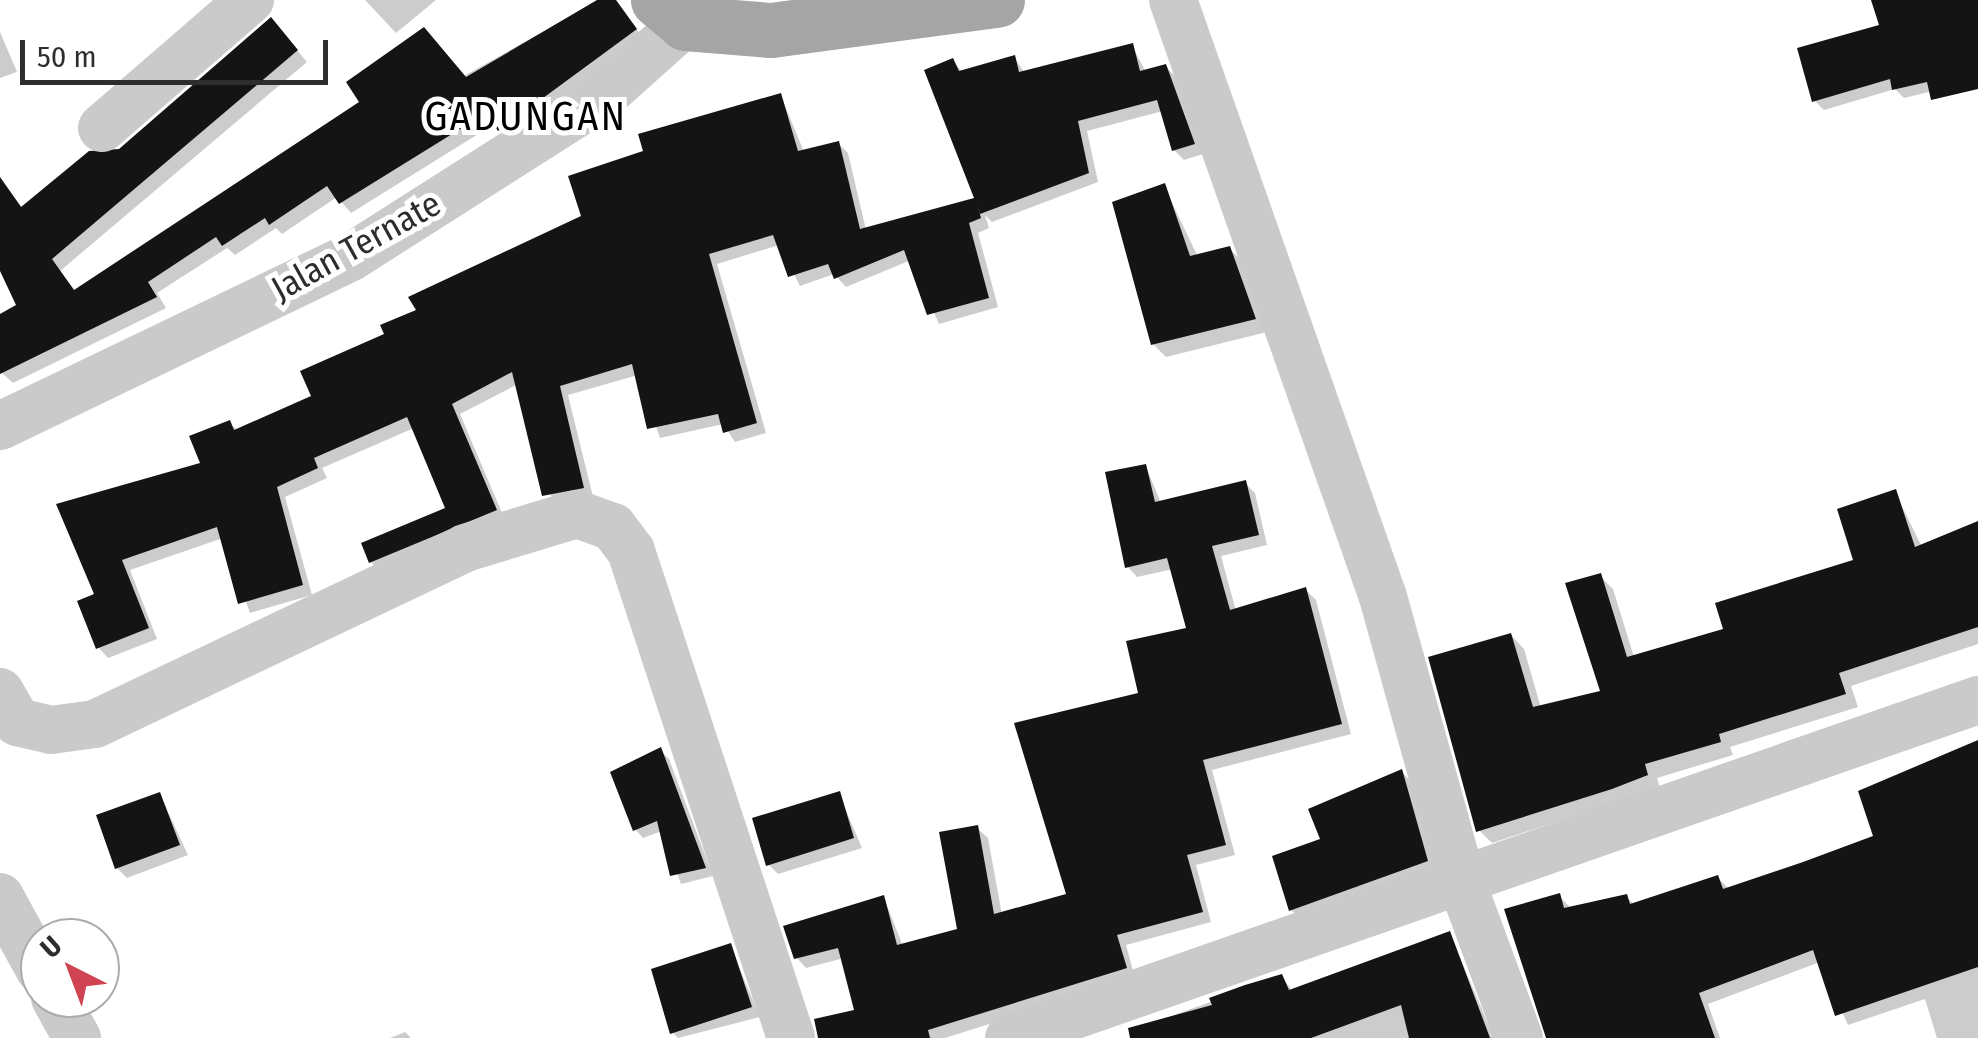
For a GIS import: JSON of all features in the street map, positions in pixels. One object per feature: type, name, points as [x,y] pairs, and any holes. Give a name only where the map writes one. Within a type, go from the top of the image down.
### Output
[{"type":"main road","points":[[671,12],[771,30],[996,0]]},
{"type":"street","points":[[102,128],[250,0]]},
{"type":"street","points":[[1173,0],[1383,597],[1464,886],[1519,1038]]},
{"type":"street","name":"Jalan Ternate","points":[[0,426],[351,256],[601,98],[671,12]]},
{"type":"street","points":[[0,692],[17,722],[50,730],[94,724],[465,548],[577,514],[613,527],[631,551],[790,1038]]},
{"type":"street","points":[[1010,1038],[1464,886],[1978,700]]},
{"type":"street","points":[[0,897],[20,934]]},
{"type":"building","points":[[597,0],[616,0],[637,29],[498,131],[486,113],[339,204],[327,186],[269,225],[265,218],[222,246],[216,237],[148,282],[157,297],[0,374],[0,314],[16,305],[0,271],[0,177],[21,207],[89,151],[119,149],[271,17],[298,50],[52,259],[74,290],[359,102],[346,82],[424,27],[466,77]]},
{"type":"building","points":[[1871,0],[1978,0],[1978,89],[1931,100],[1927,82],[1892,90],[1890,79],[1812,102],[1797,48],[1879,25]]},
{"type":"building","points":[[1133,43],[1140,71],[1166,64],[1195,144],[1172,151],[1157,100],[1078,121],[1089,173],[980,214],[977,204],[981,218],[969,223],[989,298],[927,315],[904,250],[834,279],[828,264],[788,277],[773,235],[709,254],[757,423],[723,433],[718,414],[647,429],[632,364],[560,386],[584,488],[542,496],[512,372],[452,404],[497,510],[369,563],[361,543],[445,508],[407,417],[314,458],[318,468],[277,487],[303,585],[238,604],[217,527],[122,560],[149,628],[96,649],[77,601],[94,594],[56,504],[200,463],[189,436],[230,420],[234,430],[311,396],[300,371],[384,334],[380,325],[416,310],[408,297],[581,216],[568,176],[643,151],[638,134],[781,93],[798,151],[839,141],[860,229],[974,198],[924,70],[953,58],[959,71],[1015,55],[1019,72]]},
{"type":"building","points":[[1165,183],[1190,256],[1230,246],[1256,319],[1151,345],[1112,202]]},
{"type":"building","points":[[1146,464],[1155,502],[1246,480],[1259,535],[1212,546],[1230,610],[1306,587],[1342,724],[1203,760],[1226,845],[1187,855],[1203,912],[1117,935],[1127,968],[928,1030],[930,1038],[818,1038],[814,1019],[854,1010],[838,948],[794,959],[783,926],[884,895],[897,945],[957,929],[939,832],[978,825],[994,914],[1066,894],[1014,723],[1138,693],[1126,641],[1186,628],[1167,558],[1125,568],[1105,472]]},
{"type":"building","points":[[1896,489],[1915,547],[1978,521],[1978,627],[1839,673],[1846,694],[1719,734],[1721,742],[1645,764],[1648,775],[1476,832],[1428,657],[1511,633],[1533,707],[1600,691],[1565,583],[1601,573],[1627,657],[1723,629],[1715,603],[1853,560],[1837,509]]},
{"type":"building","points":[[1978,740],[1978,967],[1835,1016],[1813,950],[1699,993],[1715,1038],[1546,1038],[1504,909],[1560,893],[1564,908],[1627,894],[1630,904],[1718,875],[1723,889],[1803,862],[1873,836],[1858,791]]},
{"type":"building","points":[[661,747],[706,868],[670,876],[657,821],[633,831],[610,772]]},
{"type":"building","points":[[1402,769],[1428,861],[1289,911],[1272,856],[1320,839],[1308,809]]},
{"type":"building","points":[[840,791],[854,838],[766,866],[752,818]]},
{"type":"building","points":[[160,792],[180,845],[115,869],[96,815]]},
{"type":"building","points":[[1450,931],[1490,1038],[1409,1038],[1401,1005],[1311,1038],[1130,1038],[1128,1028],[1212,1005],[1209,998],[1245,985],[1282,974],[1289,990]]},
{"type":"building","points":[[731,943],[752,1007],[670,1034],[651,969]]},
{"type":"district","name":"GADUNGAN","points":[[526,117]]}]
